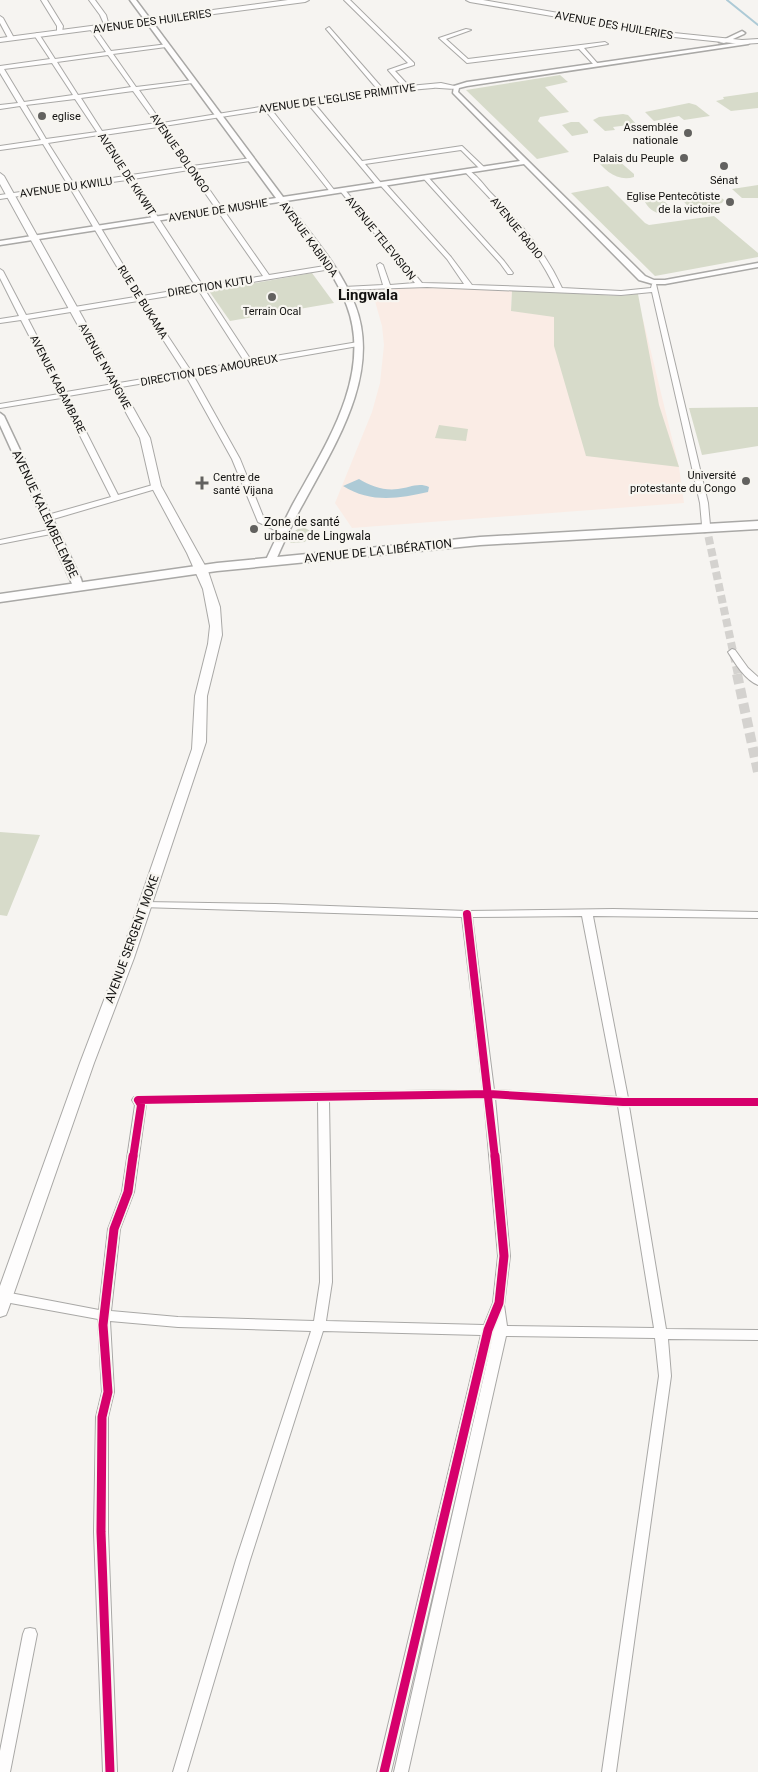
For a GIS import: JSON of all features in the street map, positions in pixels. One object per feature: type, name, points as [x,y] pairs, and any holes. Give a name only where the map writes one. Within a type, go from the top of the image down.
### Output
[{"type":"main road","name":"AVENUE DES HUILERIES","points":[[0,38],[92,29],[283,1],[305,0]]},
{"type":"main road","name":"AVENUE DES HUILERIES","points":[[470,0],[658,31],[695,34],[756,34]]},
{"type":"main road","name":"AVENUE DES HUILERIES","points":[[484,0],[688,37],[726,41],[758,41]]},
{"type":"main road","name":"AVENUE DES HUILERIES","points":[[10,37],[149,20]]},
{"type":"main road","points":[[688,37],[698,44],[699,47],[696,50]]},
{"type":"main road","name":"AVENUE NYANGWE","points":[[0,176],[5,196],[34,237],[149,446],[156,486],[198,565]]},
{"type":"main road","name":"AVENUE DE LA LIBÉRATION","points":[[272,558],[547,528],[706,522],[758,518]]},
{"type":"main road","name":"AVENUE DE LA LIBÉRATION","points":[[0,591],[198,565],[272,558],[480,541],[758,524]]},
{"type":"main road","name":"AVENUE SERGENT MOKE","points":[[2,1304],[145,905],[201,736],[200,699],[212,658],[216,626],[211,594],[198,565]]},
{"type":"main road","name":"AVENUE DE LA LIBÉRATION","points":[[0,598],[77,582]]},
{"type":"street","points":[[44,0],[60,26],[60,30]]},
{"type":"street","points":[[92,0],[103,15],[107,25]]},
{"type":"street","name":"AVENUE KABINDA","points":[[133,0],[250,160],[331,266],[344,289],[356,319],[358,344],[356,375],[341,424],[284,531],[272,558]]},
{"type":"street","points":[[347,0],[412,64],[391,70],[407,88]]},
{"type":"street","points":[[0,18],[10,37]]},
{"type":"street","name":"AVENUE BOLONGO","points":[[92,29],[267,277]]},
{"type":"street","points":[[329,30],[382,91]]},
{"type":"street","points":[[468,30],[442,38],[466,61],[605,44]]},
{"type":"street","points":[[709,48],[742,33]]},
{"type":"street","name":"AVENUE DE KIKWIT","points":[[37,35],[249,363]]},
{"type":"street","points":[[706,522],[704,504],[654,286],[642,278],[524,162],[456,94],[455,89],[456,87],[595,64],[748,42]]},
{"type":"street","points":[[0,68],[166,46]]},
{"type":"street","points":[[579,46],[595,64]]},
{"type":"street","name":"RUE DE BUKAMA","points":[[0,68],[139,298],[189,374],[236,459],[262,522],[284,531]]},
{"type":"street","points":[[0,107],[192,81]]},
{"type":"street","name":"AVENUE DE L'EGLISE PRIMITIVE","points":[[0,148],[382,91],[446,85],[456,87]]},
{"type":"street","points":[[309,101],[361,163],[449,258],[469,286]]},
{"type":"street","points":[[267,108],[333,192]]},
{"type":"street","points":[[361,163],[462,148],[483,169]]},
{"type":"street","name":"AVENUE DU KWILU","points":[[5,196],[250,160]]},
{"type":"street","name":"AVENUE DE MUSHIE","points":[[0,243],[524,162]]},
{"type":"street","name":"AVENUE RADIO","points":[[468,172],[519,227],[550,270],[559,290]]},
{"type":"street","points":[[426,178],[510,273]]},
{"type":"street","name":"AVENUE TELEVISION","points":[[342,190],[420,285]]},
{"type":"street","points":[[380,265],[387,286]]},
{"type":"street","points":[[344,289],[420,285],[621,293],[665,282],[758,265]]},
{"type":"street","name":"DIRECTION KUTU","points":[[0,321],[331,266]]},
{"type":"street","name":"AVENUE KABAMBARE","points":[[0,271],[116,498]]},
{"type":"street","name":"DIRECTION DES AMOUREUX","points":[[0,406],[358,344]]},
{"type":"street","name":"AVENUE KALEMBELEMBE","points":[[0,416],[77,582]]},
{"type":"street","points":[[47,518],[156,486]]},
{"type":"street","points":[[0,542],[53,532]]},
{"type":"street","points":[[732,652],[745,670],[758,682]]},
{"type":"street","points":[[145,905],[275,907],[467,914],[758,915]]},
{"type":"street","points":[[587,913],[623,1102],[661,1333],[665,1376],[609,1772]]},
{"type":"street","points":[[401,1772],[494,1330],[504,1256],[489,1094],[467,914]]},
{"type":"street","points":[[110,1772],[101,1532],[102,1417],[108,1392],[104,1331],[114,1229],[128,1192],[141,1105],[138,1100],[489,1094],[623,1102],[758,1102]]},
{"type":"street","points":[[180,1772],[243,1560],[320,1326],[326,1282],[323,1096]]},
{"type":"street","points":[[2,1304],[178,1322],[758,1335]]},
{"type":"street","points":[[384,1772],[494,1330]]},
{"type":"street","points":[[3,1772],[30,1634]]},
{"type":"shaded area","points":[[427,285],[512,288],[511,311],[643,319],[679,467],[684,503],[352,528],[335,503],[372,412],[380,383],[384,345],[382,326],[371,287]]},
{"type":"green space","points":[[560,75],[568,82],[545,87],[569,112],[540,117],[538,121],[569,152],[537,159],[466,90]]},
{"type":"green space","points":[[758,92],[758,108],[731,111],[716,101],[724,99],[723,97]]},
{"type":"green space","points":[[689,103],[696,105],[710,116],[684,120],[679,116],[654,121],[645,112]]},
{"type":"green space","points":[[628,115],[636,124],[613,127],[615,130],[605,131],[593,120],[599,117]]},
{"type":"green space","points":[[579,122],[588,133],[572,136],[562,125]]},
{"type":"green space","points":[[611,154],[634,174],[634,177],[617,177],[607,171],[595,157]]},
{"type":"green space","points":[[758,185],[758,198],[742,198],[732,189]]},
{"type":"green space","points":[[608,186],[649,225],[714,216],[758,253],[758,257],[655,276],[571,193]]},
{"type":"green space","points":[[716,193],[724,200],[722,203],[694,209],[690,208],[678,196],[685,194],[689,197]]},
{"type":"green space","points":[[657,200],[665,202],[675,212],[658,213],[645,202]]},
{"type":"green space","name":"Terrain Ocal","points":[[312,273],[334,303],[230,321],[209,291]]},
{"type":"green space","points":[[512,290],[620,296],[638,294],[659,405],[679,467],[586,456],[554,346],[554,317],[511,311]]},
{"type":"green space","points":[[758,407],[758,446],[702,455],[689,408]]},
{"type":"green space","points":[[439,425],[468,429],[466,441],[435,438]]},
{"type":"green space","points":[[305,528],[312,532],[305,542],[291,543],[287,539],[287,536],[298,529]]},
{"type":"green space","points":[[0,832],[40,835],[7,916],[0,915]]},
{"type":"water","points":[[359,479],[383,489],[398,489],[417,485],[429,487],[428,492],[384,498],[363,495],[343,486]]},
{"type":"waterway","points":[[727,0],[758,25]]},
{"type":"tunnel","points":[[706,525],[738,675]]},
{"type":"tunnel","points":[[737,674],[758,772]]},
{"type":"cycle path","points":[[384,1772],[488,1330],[499,1303],[504,1256],[489,1094],[467,914]]},
{"type":"cycle path","points":[[110,1772],[101,1532],[102,1417],[108,1392],[103,1325],[114,1229],[128,1192],[141,1105],[138,1100],[489,1094],[623,1102],[758,1102]]},
{"type":"place","name":"eglise","points":[[42,116]]},
{"type":"place","name":"Assemblée nationale","points":[[688,133]]},
{"type":"place","name":"Palais du Peuple","points":[[684,158]]},
{"type":"place","name":"Sénat","points":[[724,166]]},
{"type":"place","name":"Eglise Pentecôtiste de la victoire","points":[[730,202]]},
{"type":"place","name":"Terrain Ocal","points":[[272,297]]},
{"type":"place","name":"Université protestante du Congo","points":[[746,481]]},
{"type":"place","name":"Centre de santé Vijana","points":[[202,483]]},
{"type":"place","name":"Zone de santé urbaine de Lingwala","points":[[254,529]]},
{"type":"district","name":"Lingwala","points":[[368,295]]}]
